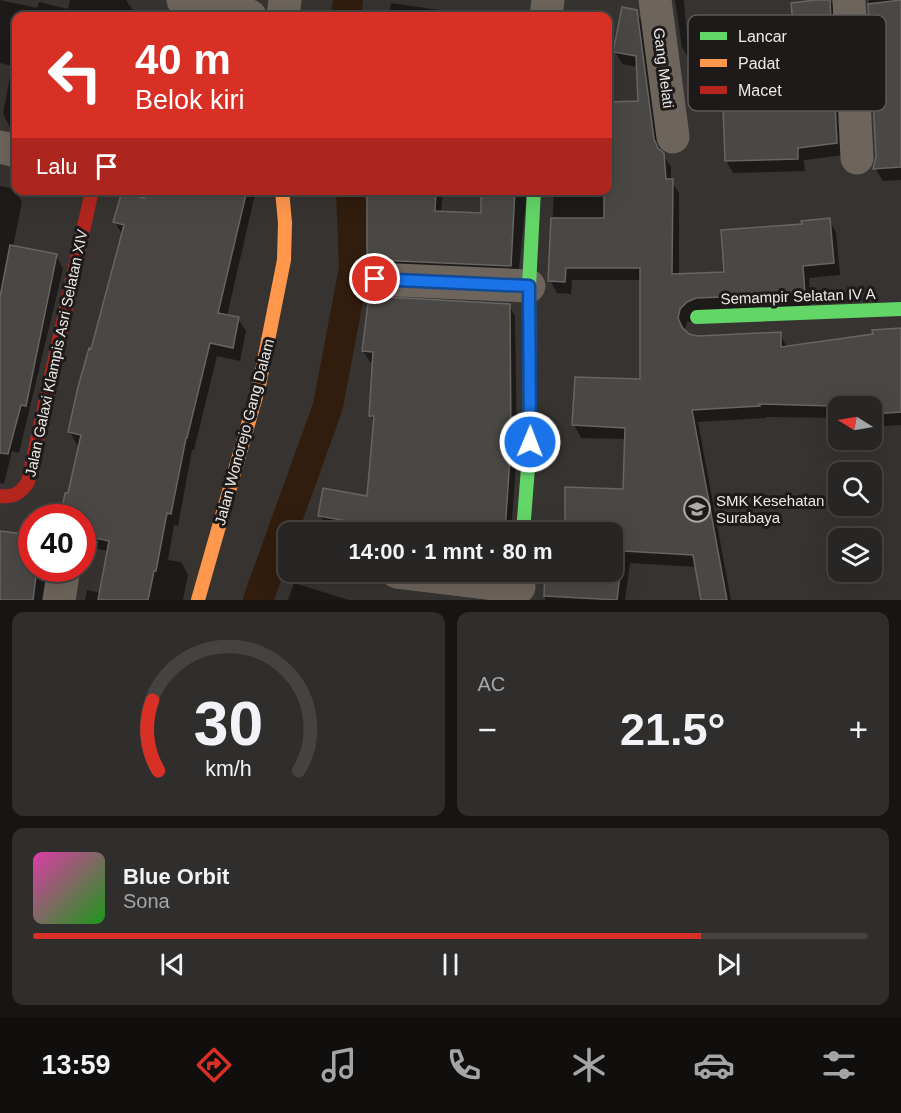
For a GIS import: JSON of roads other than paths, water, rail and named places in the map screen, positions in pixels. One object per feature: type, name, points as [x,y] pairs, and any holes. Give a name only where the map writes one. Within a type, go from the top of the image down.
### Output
[{"type":"street","points":[[183,0],[232,12]]},
{"type":"street","name":"Gang Melati","points":[[655,0],[673,137]]},
{"type":"street","points":[[849,0],[850,15]]},
{"type":"street","points":[[855,111],[857,158]]},
{"type":"street","name":"Jalan Galaxi Klampis Asri Selatan XIV","points":[[0,496],[20,494],[28,482],[91,195]]},
{"type":"street","name":"Jalan Wonorejo Gang Dalam","points":[[198,600],[259,386],[284,260],[285,223],[282,195]]},
{"type":"street","points":[[524,522],[530,442],[529,286],[534,195]]},
{"type":"street","points":[[375,279],[529,286]]},
{"type":"street","name":"Semampir Selatan IV A","points":[[697,317],[901,309]]},
{"type":"street","points":[[59,600],[62,582]]},
{"type":"street","points":[[484,582],[519,586]]},
{"type":"waterway","points":[[346,12],[348,0]]},
{"type":"waterway","points":[[258,600],[328,406],[354,268],[351,195]]},
{"type":"place","name":"SMK Kesehatan Surabaya","points":[[697,509]]}]
